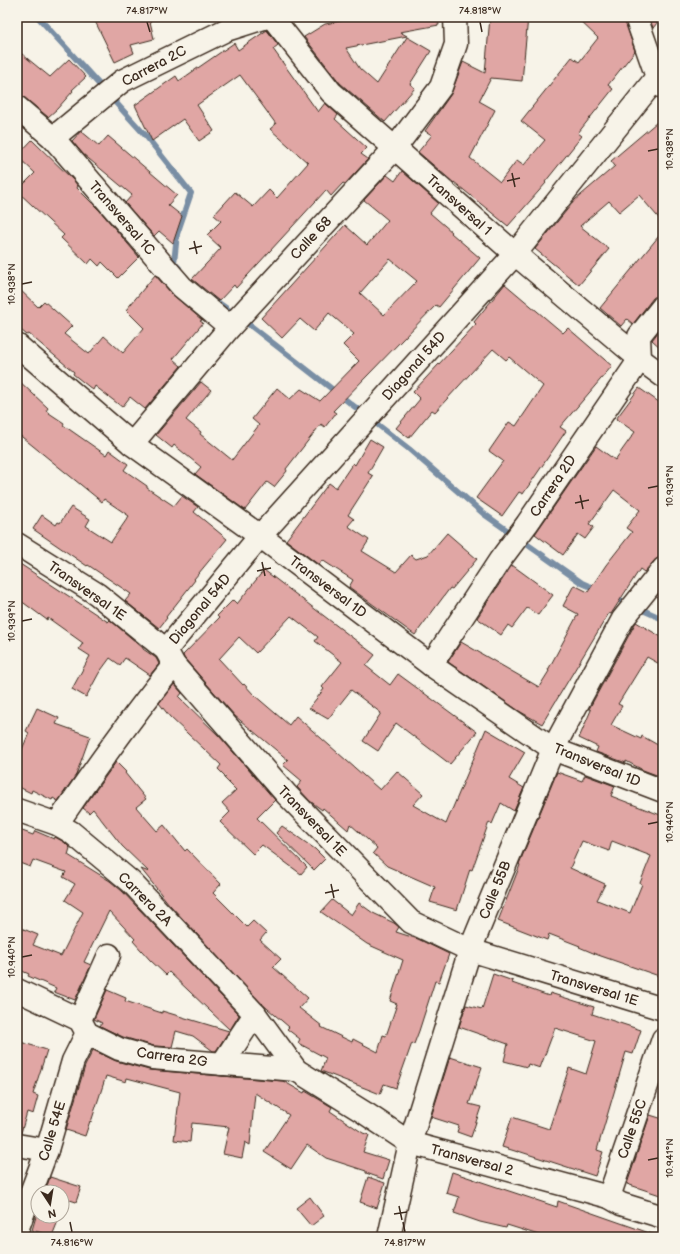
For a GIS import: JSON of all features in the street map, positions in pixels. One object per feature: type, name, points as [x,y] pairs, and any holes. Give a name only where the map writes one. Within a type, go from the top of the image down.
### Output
[{"type":"street","name":"Carrera 2C","points":[[53,138],[122,82],[226,30],[267,17]]},
{"type":"street","name":"Transversal 1","points":[[272,17],[330,92],[515,254],[640,359],[663,376]]},
{"type":"street","name":"Calle 68","points":[[132,444],[237,319],[395,148],[441,87],[456,44],[455,17]]},
{"type":"street","points":[[636,17],[660,82]]},
{"type":"street","name":"Diagonal 54D","points":[[57,824],[143,703],[170,657],[260,536],[515,254],[660,82]]},
{"type":"street","name":"Transversal 1C","points":[[17,107],[53,138],[182,287],[237,319]]},
{"type":"street","points":[[640,359],[639,336],[663,306]]},
{"type":"street","name":"Transversal 1D","points":[[17,345],[132,444],[260,536],[431,665],[553,749],[663,791]]},
{"type":"street","name":"Carrera 2D","points":[[431,665],[500,560],[527,524],[640,359]]},
{"type":"street","name":"Transversal 1E","points":[[17,544],[97,594],[170,657],[287,795],[411,922],[470,950],[663,1009]]},
{"type":"street","name":"Calle 55B","points":[[389,1237],[410,1143],[470,950],[553,749],[623,619],[663,569]]},
{"type":"street","name":"Carrera 2A","points":[[17,810],[57,824],[71,832],[131,882],[255,1014],[296,1070]]},
{"type":"street","name":"Calle 54E","points":[[17,1230],[47,1150],[84,1026],[109,955]]},
{"type":"street","name":"Carrera 2G","points":[[17,990],[84,1026],[119,1049],[152,1058],[296,1070]]},
{"type":"street","points":[[222,1064],[255,1014]]},
{"type":"street","name":"Calle 55C","points":[[609,1197],[663,1039]]},
{"type":"street","name":"Transversal 2","points":[[296,1070],[410,1143],[609,1197],[621,1204],[663,1217]]},
{"type":"street","points":[[17,1145],[47,1150]]},
{"type":"building","points":[[93,17],[149,17],[154,39],[131,45],[134,53],[115,62]]},
{"type":"building","points":[[360,17],[438,17],[439,25],[400,32],[407,36],[346,48],[360,69],[377,84],[407,37],[431,51],[410,84],[415,88],[385,122],[340,83],[304,37],[325,24]]},
{"type":"building","points":[[490,17],[528,17],[522,81],[491,78],[479,101],[495,110],[470,158],[500,182],[517,160],[524,165],[545,140],[521,121],[572,57],[579,62],[598,38],[576,17],[624,17],[635,51],[608,85],[613,89],[578,133],[582,136],[545,182],[546,183],[508,226],[418,152],[432,135],[425,131],[451,94],[463,62],[485,73]]},
{"type":"building","points":[[649,17],[662,17],[653,28]]},
{"type":"building","points":[[267,30],[278,45],[273,49],[318,112],[325,103],[338,115],[335,119],[367,148],[361,154],[368,159],[345,184],[343,183],[331,196],[326,190],[236,288],[234,285],[219,301],[192,279],[221,248],[207,235],[221,221],[214,215],[235,192],[253,207],[269,190],[277,198],[308,163],[270,129],[276,124],[240,75],[197,105],[214,131],[199,141],[183,119],[152,141],[135,105],[176,76],[179,81],[234,43],[238,50]]},
{"type":"building","points":[[17,50],[50,77],[69,59],[86,77],[48,117],[25,98],[17,94]]},
{"type":"building","points":[[663,117],[663,223],[639,195],[619,212],[609,201],[580,226],[609,249],[579,285],[535,249],[575,200],[615,166],[611,161]]},
{"type":"building","points":[[81,131],[99,146],[108,136],[177,195],[168,205],[182,216],[173,243],[159,231],[154,236],[125,203],[132,195],[83,154],[72,141]]},
{"type":"building","points":[[32,140],[74,181],[78,186],[77,188],[100,211],[139,257],[118,278],[102,262],[99,266],[92,259],[88,264],[61,238],[64,235],[17,191],[35,173],[17,156]]},
{"type":"building","points":[[402,171],[438,203],[430,213],[480,258],[439,307],[436,305],[333,411],[336,413],[325,427],[321,424],[274,487],[267,482],[245,510],[195,474],[201,467],[174,445],[172,448],[156,435],[201,382],[211,390],[186,420],[201,432],[200,434],[232,460],[259,425],[252,419],[277,388],[290,399],[301,389],[320,401],[359,361],[343,345],[354,334],[329,313],[314,331],[300,319],[282,338],[261,318],[345,225],[367,245],[388,220],[364,200],[387,175],[395,181]],"holes":[[[390,259],[417,281],[384,315],[360,293]]]},
{"type":"building","points":[[663,231],[663,294],[653,298],[633,324],[627,319],[621,326],[600,308]]},
{"type":"building","points":[[155,275],[173,295],[202,320],[200,321],[203,323],[173,359],[181,366],[145,409],[130,397],[122,407],[95,386],[93,390],[29,334],[27,335],[17,327],[17,287],[38,307],[44,301],[72,326],[64,334],[89,354],[104,336],[123,353],[144,328],[126,310]]},
{"type":"building","points":[[505,284],[563,333],[568,328],[612,366],[560,427],[566,431],[523,494],[519,492],[502,516],[476,498],[503,461],[489,451],[509,422],[516,426],[543,386],[509,357],[506,360],[493,349],[435,412],[432,410],[409,438],[396,428],[420,399],[413,392],[476,324],[474,322]]},
{"type":"building","points":[[663,326],[663,350],[652,340]]},
{"type":"building","points":[[17,379],[48,408],[46,411],[64,423],[63,425],[106,455],[109,450],[128,464],[124,470],[174,506],[182,496],[198,507],[194,512],[227,539],[194,579],[195,580],[159,628],[125,601],[131,594],[33,529],[42,515],[56,525],[58,522],[60,523],[71,507],[90,519],[86,526],[111,542],[129,516],[104,499],[102,502],[17,433]]},
{"type":"building","points":[[639,388],[663,405],[663,557],[654,561],[644,572],[640,569],[611,614],[609,613],[542,724],[519,711],[448,662],[461,642],[539,687],[549,671],[548,670],[578,614],[563,606],[574,585],[588,592],[606,565],[632,532],[626,528],[640,510],[614,490],[589,524],[594,527],[585,539],[578,534],[563,555],[535,534],[596,446],[615,460],[635,432],[616,419]]},
{"type":"building","points":[[370,439],[383,447],[368,473],[373,476],[348,515],[354,519],[348,526],[369,540],[362,551],[396,572],[411,555],[416,559],[428,555],[447,533],[477,559],[452,589],[450,588],[415,635],[349,587],[353,580],[322,560],[319,565],[286,540],[329,483],[336,488],[353,463],[355,465]]},
{"type":"building","points":[[17,562],[108,622],[110,620],[143,649],[156,658],[159,664],[150,675],[125,658],[120,665],[110,658],[99,673],[86,697],[72,689],[90,656],[79,649],[83,643],[48,618],[47,620],[17,598]]},
{"type":"building","points":[[512,565],[553,595],[538,615],[527,608],[512,628],[508,625],[501,635],[477,618]]},
{"type":"building","points":[[264,570],[375,655],[366,666],[390,685],[398,674],[477,732],[450,764],[396,723],[378,751],[363,741],[381,713],[351,690],[328,719],[309,708],[324,689],[322,687],[342,662],[315,641],[318,637],[291,616],[256,653],[239,637],[219,659],[243,685],[244,684],[254,695],[289,725],[296,716],[380,790],[397,771],[423,794],[413,805],[446,824],[486,729],[525,752],[509,779],[524,788],[514,811],[501,803],[492,824],[489,822],[472,870],[470,869],[457,910],[430,902],[435,887],[387,866],[373,853],[377,848],[350,824],[348,830],[323,808],[322,810],[310,801],[297,787],[302,781],[283,765],[288,760],[235,716],[184,658],[183,655],[219,618],[217,616],[233,600],[237,604]]},
{"type":"building","points":[[636,622],[663,638],[663,666],[647,657],[618,704],[622,706],[611,725],[641,739],[642,736],[663,748],[663,768],[659,776],[626,761],[626,763],[596,752],[598,747],[579,738],[591,710],[589,709]]},
{"type":"building","points":[[174,684],[182,693],[179,697],[220,737],[275,800],[257,818],[307,867],[301,874],[262,845],[253,854],[220,822],[230,812],[222,803],[236,790],[224,778],[226,777],[218,769],[221,765],[170,717],[159,703]]},
{"type":"building","points":[[37,708],[59,718],[56,724],[90,736],[76,775],[58,801],[53,798],[52,800],[32,790],[31,793],[17,786],[17,761],[29,733],[26,731]]},
{"type":"building","points":[[116,762],[126,772],[125,773],[146,799],[136,807],[157,831],[164,825],[185,851],[187,849],[221,884],[213,893],[247,927],[253,921],[266,933],[260,940],[281,959],[273,967],[308,998],[299,1008],[322,1026],[321,1027],[352,1042],[353,1039],[378,1052],[383,1035],[386,1036],[397,1004],[390,1001],[403,960],[367,944],[321,912],[332,900],[351,915],[359,903],[373,913],[394,923],[399,927],[396,932],[418,939],[449,954],[439,982],[435,981],[419,1031],[414,1044],[412,1043],[396,1088],[384,1084],[380,1094],[321,1071],[326,1058],[298,1043],[300,1039],[287,1029],[289,1027],[261,1003],[169,904],[141,869],[149,872],[122,846],[93,809],[89,813],[83,808]]},
{"type":"building","points":[[557,772],[582,781],[585,775],[615,786],[611,796],[663,816],[663,966],[659,976],[598,955],[549,934],[547,940],[498,921],[520,865],[519,864]],"holes":[[[582,841],[609,851],[612,841],[651,856],[640,883],[642,884],[630,913],[597,900],[605,884],[570,868]]]},
{"type":"building","points":[[282,826],[315,849],[325,859],[314,870],[276,833]]},
{"type":"building","points":[[17,829],[33,835],[35,831],[54,839],[55,837],[64,842],[70,848],[68,855],[110,881],[122,891],[239,1015],[230,1030],[169,972],[166,975],[150,960],[133,941],[135,939],[109,911],[84,962],[91,965],[75,1000],[54,992],[56,988],[28,976],[29,974],[22,971],[19,978],[17,978],[17,937],[21,928],[38,935],[33,945],[61,956],[83,912],[65,900],[75,884],[63,877],[66,872],[33,860],[30,867],[17,862]]},
{"type":"building","points":[[493,974],[513,981],[512,983],[549,996],[550,993],[594,1007],[592,1014],[641,1030],[633,1054],[626,1052],[597,1150],[603,1152],[595,1176],[502,1147],[512,1117],[549,1129],[569,1068],[586,1074],[596,1041],[555,1028],[540,1068],[528,1064],[527,1067],[504,1061],[508,1044],[459,1027],[466,1005],[482,1009]]},
{"type":"building","points":[[107,990],[126,998],[125,1001],[162,1013],[162,1011],[229,1031],[216,1051],[213,1051],[193,1036],[176,1031],[172,1047],[154,1046],[123,1037],[100,1026],[102,1023],[94,1019]]},
{"type":"building","points":[[17,1041],[47,1050],[33,1094],[38,1096],[33,1114],[27,1112],[21,1133],[17,1133]]},
{"type":"building","points":[[93,1050],[116,1061],[149,1070],[283,1081],[304,1093],[305,1091],[332,1107],[330,1111],[363,1133],[369,1135],[363,1152],[389,1160],[383,1179],[366,1173],[366,1171],[326,1158],[307,1145],[291,1169],[264,1152],[289,1115],[255,1093],[250,1145],[245,1142],[242,1158],[223,1154],[229,1127],[192,1123],[190,1142],[174,1140],[180,1092],[127,1078],[126,1082],[106,1076],[85,1136],[66,1130],[85,1066]]},
{"type":"building","points":[[450,1057],[482,1067],[469,1104],[481,1107],[471,1137],[457,1132],[459,1126],[431,1117]]},
{"type":"building","points":[[650,1115],[663,1119],[663,1196],[627,1184]]},
{"type":"building","points":[[452,1172],[557,1207],[558,1201],[655,1235],[655,1237],[545,1237],[507,1225],[506,1228],[480,1222],[454,1213],[459,1197],[446,1193]]},
{"type":"building","points":[[50,1177],[81,1187],[76,1202],[70,1200],[70,1184],[48,1184]]},
{"type":"building","points":[[368,1177],[385,1183],[377,1208],[360,1202]]},
{"type":"building","points":[[310,1197],[324,1216],[311,1226],[296,1208]]},
{"type":"building","points":[[34,1224],[57,1224],[52,1236],[32,1230]]},
{"type":"waterway","points":[[38,17],[146,136],[191,193],[177,234],[174,263],[179,268]]},
{"type":"waterway","points":[[213,299],[251,326],[409,449],[484,514],[582,583],[598,590]]},
{"type":"waterway","points":[[613,597],[663,619]]}]
